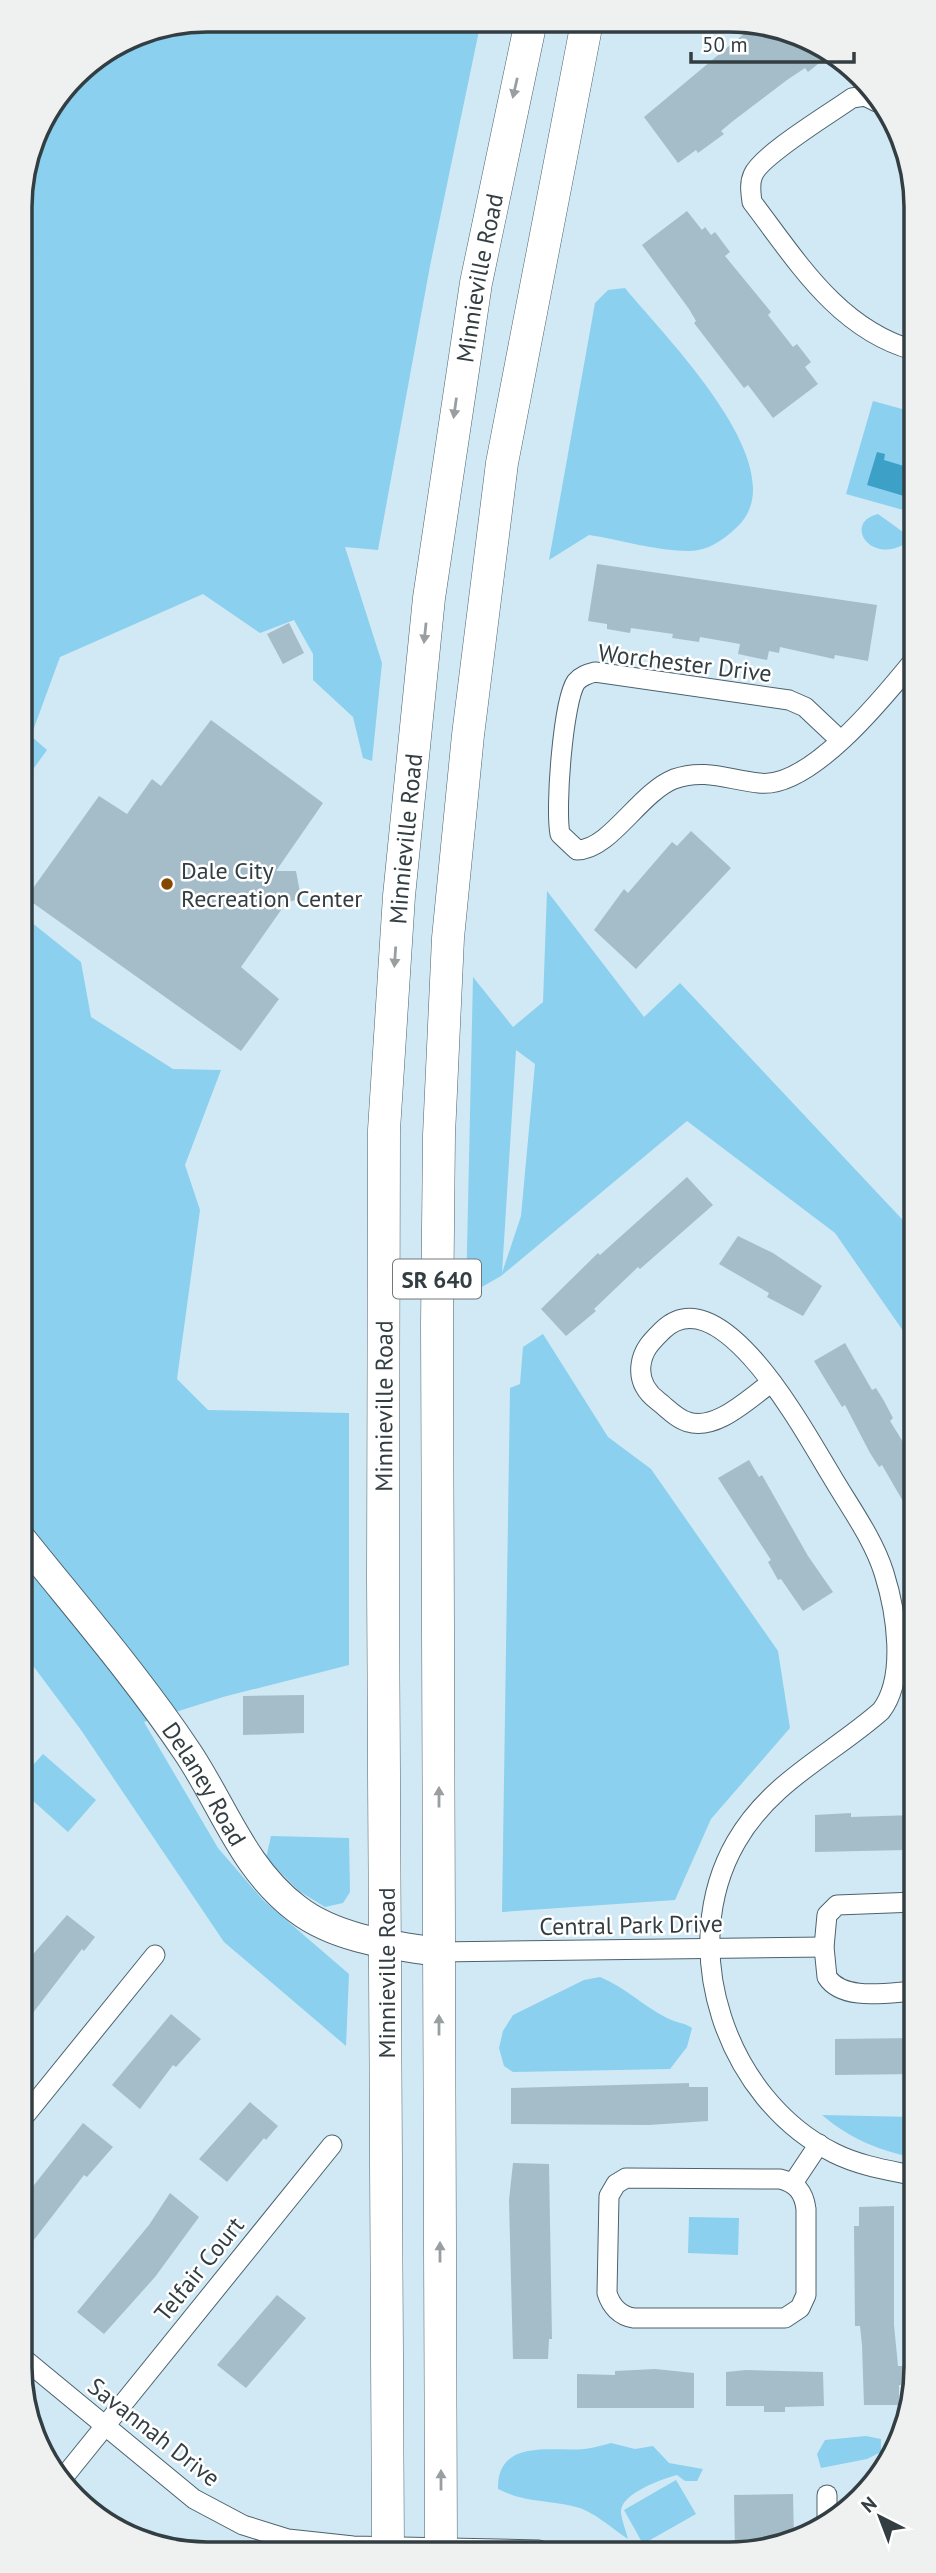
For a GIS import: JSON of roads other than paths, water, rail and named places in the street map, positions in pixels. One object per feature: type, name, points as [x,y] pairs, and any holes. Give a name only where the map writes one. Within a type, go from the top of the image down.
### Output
[{"type":"main road","name":"Minnieville Road","points":[[388,2542],[382,1242],[384,1130],[398,896],[427,610],[457,393],[491,206],[529,32]]},
{"type":"main road","name":"SR 640","points":[[441,2542],[437,1323],[439,1135],[448,938],[468,735],[502,463],[585,32]]},
{"type":"street","points":[[865,96],[852,98],[766,159],[752,176],[752,202],[825,295],[846,316],[870,333],[904,346]]},
{"type":"street","name":"Worchester Drive","points":[[840,740],[805,707],[789,700],[595,672],[584,675],[572,691],[570,703],[558,789],[560,834],[577,849],[594,848],[638,803],[674,779],[714,773],[758,783],[774,783],[796,776],[814,765],[840,740],[904,671]]},
{"type":"street","points":[[771,1383],[717,1420],[694,1423],[680,1419],[651,1396],[643,1383],[641,1362],[648,1344],[668,1325],[683,1317],[695,1318],[740,1345],[771,1383],[795,1415],[877,1553],[888,1590],[897,1672],[891,1696],[881,1711],[783,1784],[744,1829],[729,1856],[719,1884],[710,1948],[714,1989],[735,2052],[767,2098],[819,2144],[866,2165],[904,2173]]},
{"type":"street","name":"Delaney Road","points":[[32,1552],[160,1713],[190,1756],[244,1853],[272,1888],[299,1910],[325,1925],[386,1944],[438,1952]]},
{"type":"street","points":[[904,1902],[837,1905],[827,1915],[824,1947],[827,1978],[839,1989],[857,1992],[904,1991]]},
{"type":"street","name":"Central Park Drive","points":[[438,1952],[824,1947]]},
{"type":"street","points":[[32,2107],[155,1955]]},
{"type":"street","name":"Telfair Court","points":[[67,2472],[332,2144]]},
{"type":"street","points":[[793,2183],[819,2144]]},
{"type":"street","points":[[780,2179],[793,2183],[803,2196],[806,2209],[806,2295],[803,2304],[791,2316],[634,2319],[612,2305],[607,2293],[608,2201],[611,2190],[621,2180],[780,2179]]},
{"type":"street","name":"Savannah Drive","points":[[32,2365],[194,2499],[243,2525],[288,2539],[318,2542]]},
{"type":"street","points":[[827,2495],[827,2511]]},
{"type":"place","name":"Dale City Recreation Center","points":[[167,884]]}]
